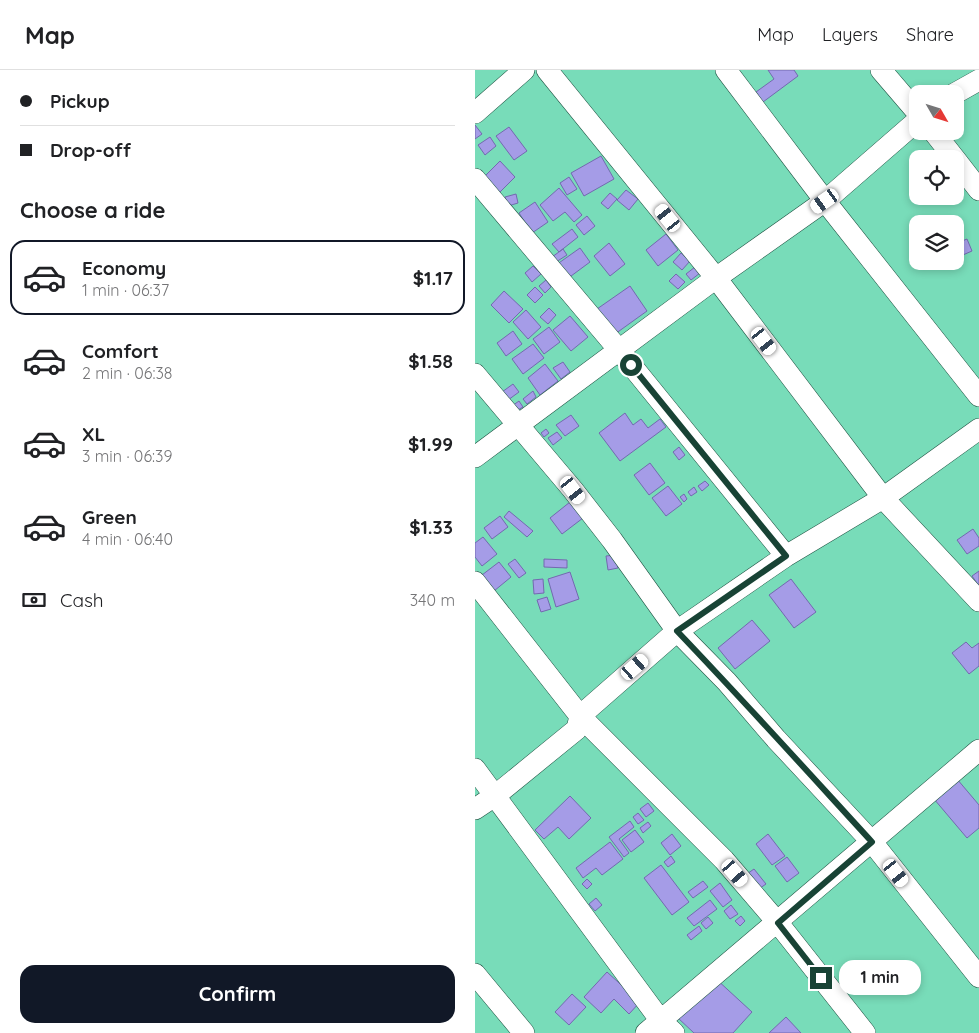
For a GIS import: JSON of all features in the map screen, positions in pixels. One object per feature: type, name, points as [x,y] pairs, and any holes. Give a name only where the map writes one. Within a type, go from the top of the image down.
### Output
[{"type":"street","points":[[475,113],[524,70]]},
{"type":"street","points":[[547,70],[716,278],[883,498],[979,601]]},
{"type":"street","points":[[726,70],[825,201],[979,396]]},
{"type":"street","points":[[881,70],[909,103]]},
{"type":"street","points":[[964,88],[979,80]]},
{"type":"street","points":[[475,457],[716,278],[825,201],[909,128]]},
{"type":"street","points":[[940,140],[948,150]]},
{"type":"street","points":[[964,171],[979,190]]},
{"type":"street","points":[[475,179],[619,350],[786,556]]},
{"type":"street","points":[[475,374],[573,490],[677,631],[727,682],[776,739],[872,842],[979,977]]},
{"type":"street","points":[[475,809],[496,795],[577,729],[580,716],[677,631],[786,556],[883,498],[979,429]]},
{"type":"street","points":[[475,582],[580,716],[724,860],[778,923],[865,1033]]},
{"type":"street","points":[[475,769],[496,795],[661,1029],[778,923],[872,842],[976,761]]},
{"type":"street","points":[[475,974],[524,1033]]},
{"type":"building","points":[[768,70],[794,70],[798,76],[763,102],[756,92],[774,79]]},
{"type":"building","points":[[475,125],[482,134],[475,139]]},
{"type":"building","points":[[509,127],[527,151],[514,160],[496,136]]},
{"type":"building","points":[[490,137],[496,146],[485,155],[478,145]]},
{"type":"building","points":[[601,156],[614,179],[584,196],[571,173]]},
{"type":"building","points":[[500,161],[515,177],[497,195],[482,179]]},
{"type":"building","points":[[569,177],[577,189],[567,195],[560,183]]},
{"type":"building","points":[[559,188],[582,215],[574,222],[565,212],[553,221],[540,205]]},
{"type":"building","points":[[626,190],[638,199],[629,210],[617,200]]},
{"type":"building","points":[[610,193],[617,199],[608,209],[601,203]]},
{"type":"building","points":[[516,194],[518,203],[508,206],[505,197]]},
{"type":"building","points":[[535,202],[548,222],[532,233],[519,213]]},
{"type":"building","points":[[587,216],[595,226],[584,235],[576,225]]},
{"type":"building","points":[[572,229],[578,237],[559,252],[552,244]]},
{"type":"building","points":[[666,234],[678,250],[658,266],[646,250]]},
{"type":"building","points":[[967,239],[972,251],[964,254],[964,240]]},
{"type":"building","points":[[609,243],[625,264],[610,276],[594,256]]},
{"type":"building","points":[[580,248],[590,262],[567,279],[556,265]]},
{"type":"building","points":[[563,249],[567,255],[556,262],[552,257]]},
{"type":"building","points":[[681,253],[690,261],[682,270],[673,262]]},
{"type":"building","points":[[533,266],[541,274],[532,282],[525,273]]},
{"type":"building","points":[[695,267],[700,273],[691,280],[686,274]]},
{"type":"building","points":[[676,274],[685,282],[678,289],[669,281]]},
{"type":"building","points":[[546,280],[551,287],[545,293],[539,286]]},
{"type":"building","points":[[630,286],[647,311],[615,334],[597,309]]},
{"type":"building","points":[[535,287],[543,295],[535,303],[527,295]]},
{"type":"building","points":[[504,291],[523,309],[509,323],[491,305]]},
{"type":"building","points":[[549,308],[556,315],[548,324],[540,317]]},
{"type":"building","points":[[526,310],[541,327],[528,339],[513,322]]},
{"type":"building","points":[[570,316],[588,337],[571,351],[553,330]]},
{"type":"building","points":[[549,327],[560,342],[544,354],[533,339]]},
{"type":"building","points":[[513,331],[522,344],[506,356],[497,343]]},
{"type":"building","points":[[533,344],[544,358],[523,374],[512,359]]},
{"type":"building","points":[[563,362],[570,372],[561,379],[553,368]]},
{"type":"building","points":[[545,364],[558,381],[540,395],[528,378]]},
{"type":"building","points":[[513,384],[519,392],[508,400],[502,392]]},
{"type":"building","points":[[533,391],[536,397],[527,404],[523,399]]},
{"type":"building","points":[[519,401],[523,407],[516,411],[512,406]]},
{"type":"building","points":[[625,413],[633,425],[641,419],[648,428],[660,419],[666,427],[620,461],[599,433]]},
{"type":"building","points":[[571,415],[579,426],[565,436],[556,425]]},
{"type":"building","points":[[546,429],[549,433],[544,437],[541,433]]},
{"type":"building","points":[[557,432],[562,438],[553,445],[548,438]]},
{"type":"building","points":[[679,447],[685,455],[679,460],[673,452]]},
{"type":"building","points":[[650,463],[665,483],[649,495],[634,475]]},
{"type":"building","points":[[705,481],[709,485],[702,491],[698,486]]},
{"type":"building","points":[[668,486],[682,504],[666,516],[652,498]]},
{"type":"building","points":[[694,487],[697,492],[691,496],[688,492]]},
{"type":"building","points":[[684,494],[687,499],[684,502],[680,497]]},
{"type":"building","points":[[570,502],[583,518],[562,534],[550,518]]},
{"type":"building","points":[[509,511],[533,531],[527,537],[504,517]]},
{"type":"building","points":[[500,516],[508,527],[492,539],[484,528]]},
{"type":"building","points":[[973,529],[979,538],[979,546],[967,554],[957,540]]},
{"type":"building","points":[[483,537],[497,554],[482,566],[475,557],[475,543]]},
{"type":"building","points":[[616,555],[618,568],[608,570],[606,556]]},
{"type":"building","points":[[515,559],[526,573],[519,578],[508,564]]},
{"type":"building","points":[[544,559],[567,560],[567,568],[544,567]]},
{"type":"building","points":[[499,562],[511,577],[494,591],[482,575]]},
{"type":"building","points":[[979,571],[979,586],[972,576]]},
{"type":"building","points":[[570,572],[579,599],[556,607],[548,579]]},
{"type":"building","points":[[543,579],[544,593],[534,594],[533,580]]},
{"type":"building","points":[[791,579],[816,612],[794,628],[769,595]]},
{"type":"building","points":[[547,597],[551,609],[541,612],[537,600]]},
{"type":"building","points":[[752,620],[770,641],[735,669],[718,648]]},
{"type":"building","points":[[966,642],[972,648],[979,643],[979,666],[969,674],[952,653]]},
{"type":"building","points":[[957,779],[979,805],[979,828],[967,838],[934,799]]},
{"type":"building","points":[[570,796],[591,818],[569,839],[558,827],[544,839],[535,830]]},
{"type":"building","points":[[648,803],[654,811],[646,817],[640,809]]},
{"type":"building","points":[[638,813],[644,820],[638,824],[633,817]]},
{"type":"building","points":[[630,821],[634,827],[619,839],[629,853],[624,857],[609,837]]},
{"type":"building","points":[[648,822],[651,826],[643,833],[640,828]]},
{"type":"building","points":[[635,830],[644,842],[631,852],[622,840]]},
{"type":"building","points":[[672,834],[681,846],[670,855],[661,843]]},
{"type":"building","points":[[768,834],[785,856],[772,865],[756,844]]},
{"type":"building","points":[[610,842],[623,859],[602,875],[596,868],[583,878],[576,868]]},
{"type":"building","points":[[671,856],[675,862],[668,867],[664,862]]},
{"type":"building","points":[[787,857],[799,873],[787,882],[775,866]]},
{"type":"building","points":[[661,865],[689,902],[672,915],[644,878]]},
{"type":"building","points":[[754,869],[766,884],[753,893],[741,878]]},
{"type":"building","points":[[587,879],[592,884],[587,889],[582,884]]},
{"type":"building","points":[[703,881],[708,887],[693,898],[688,892]]},
{"type":"building","points":[[720,883],[732,900],[723,907],[710,891]]},
{"type":"building","points":[[596,898],[602,905],[595,911],[589,904]]},
{"type":"building","points":[[710,900],[717,909],[694,926],[687,918]]},
{"type":"building","points":[[731,905],[738,914],[730,919],[724,911]]},
{"type":"building","points":[[741,916],[745,921],[740,926],[735,921]]},
{"type":"building","points":[[708,917],[713,923],[706,929],[701,923]]},
{"type":"building","points":[[699,926],[702,931],[691,940],[687,935]]},
{"type":"building","points":[[607,972],[640,1002],[629,1014],[614,999],[601,1013],[584,997]]},
{"type":"building","points":[[715,978],[752,1012],[733,1033],[694,1033],[678,1018]]},
{"type":"building","points":[[572,994],[586,1007],[569,1025],[555,1012]]},
{"type":"building","points":[[786,1017],[801,1033],[769,1033]]},
{"type":"route","points":[[631,365],[786,556],[677,631],[727,682],[776,739],[872,842],[778,923],[821,978]]}]
